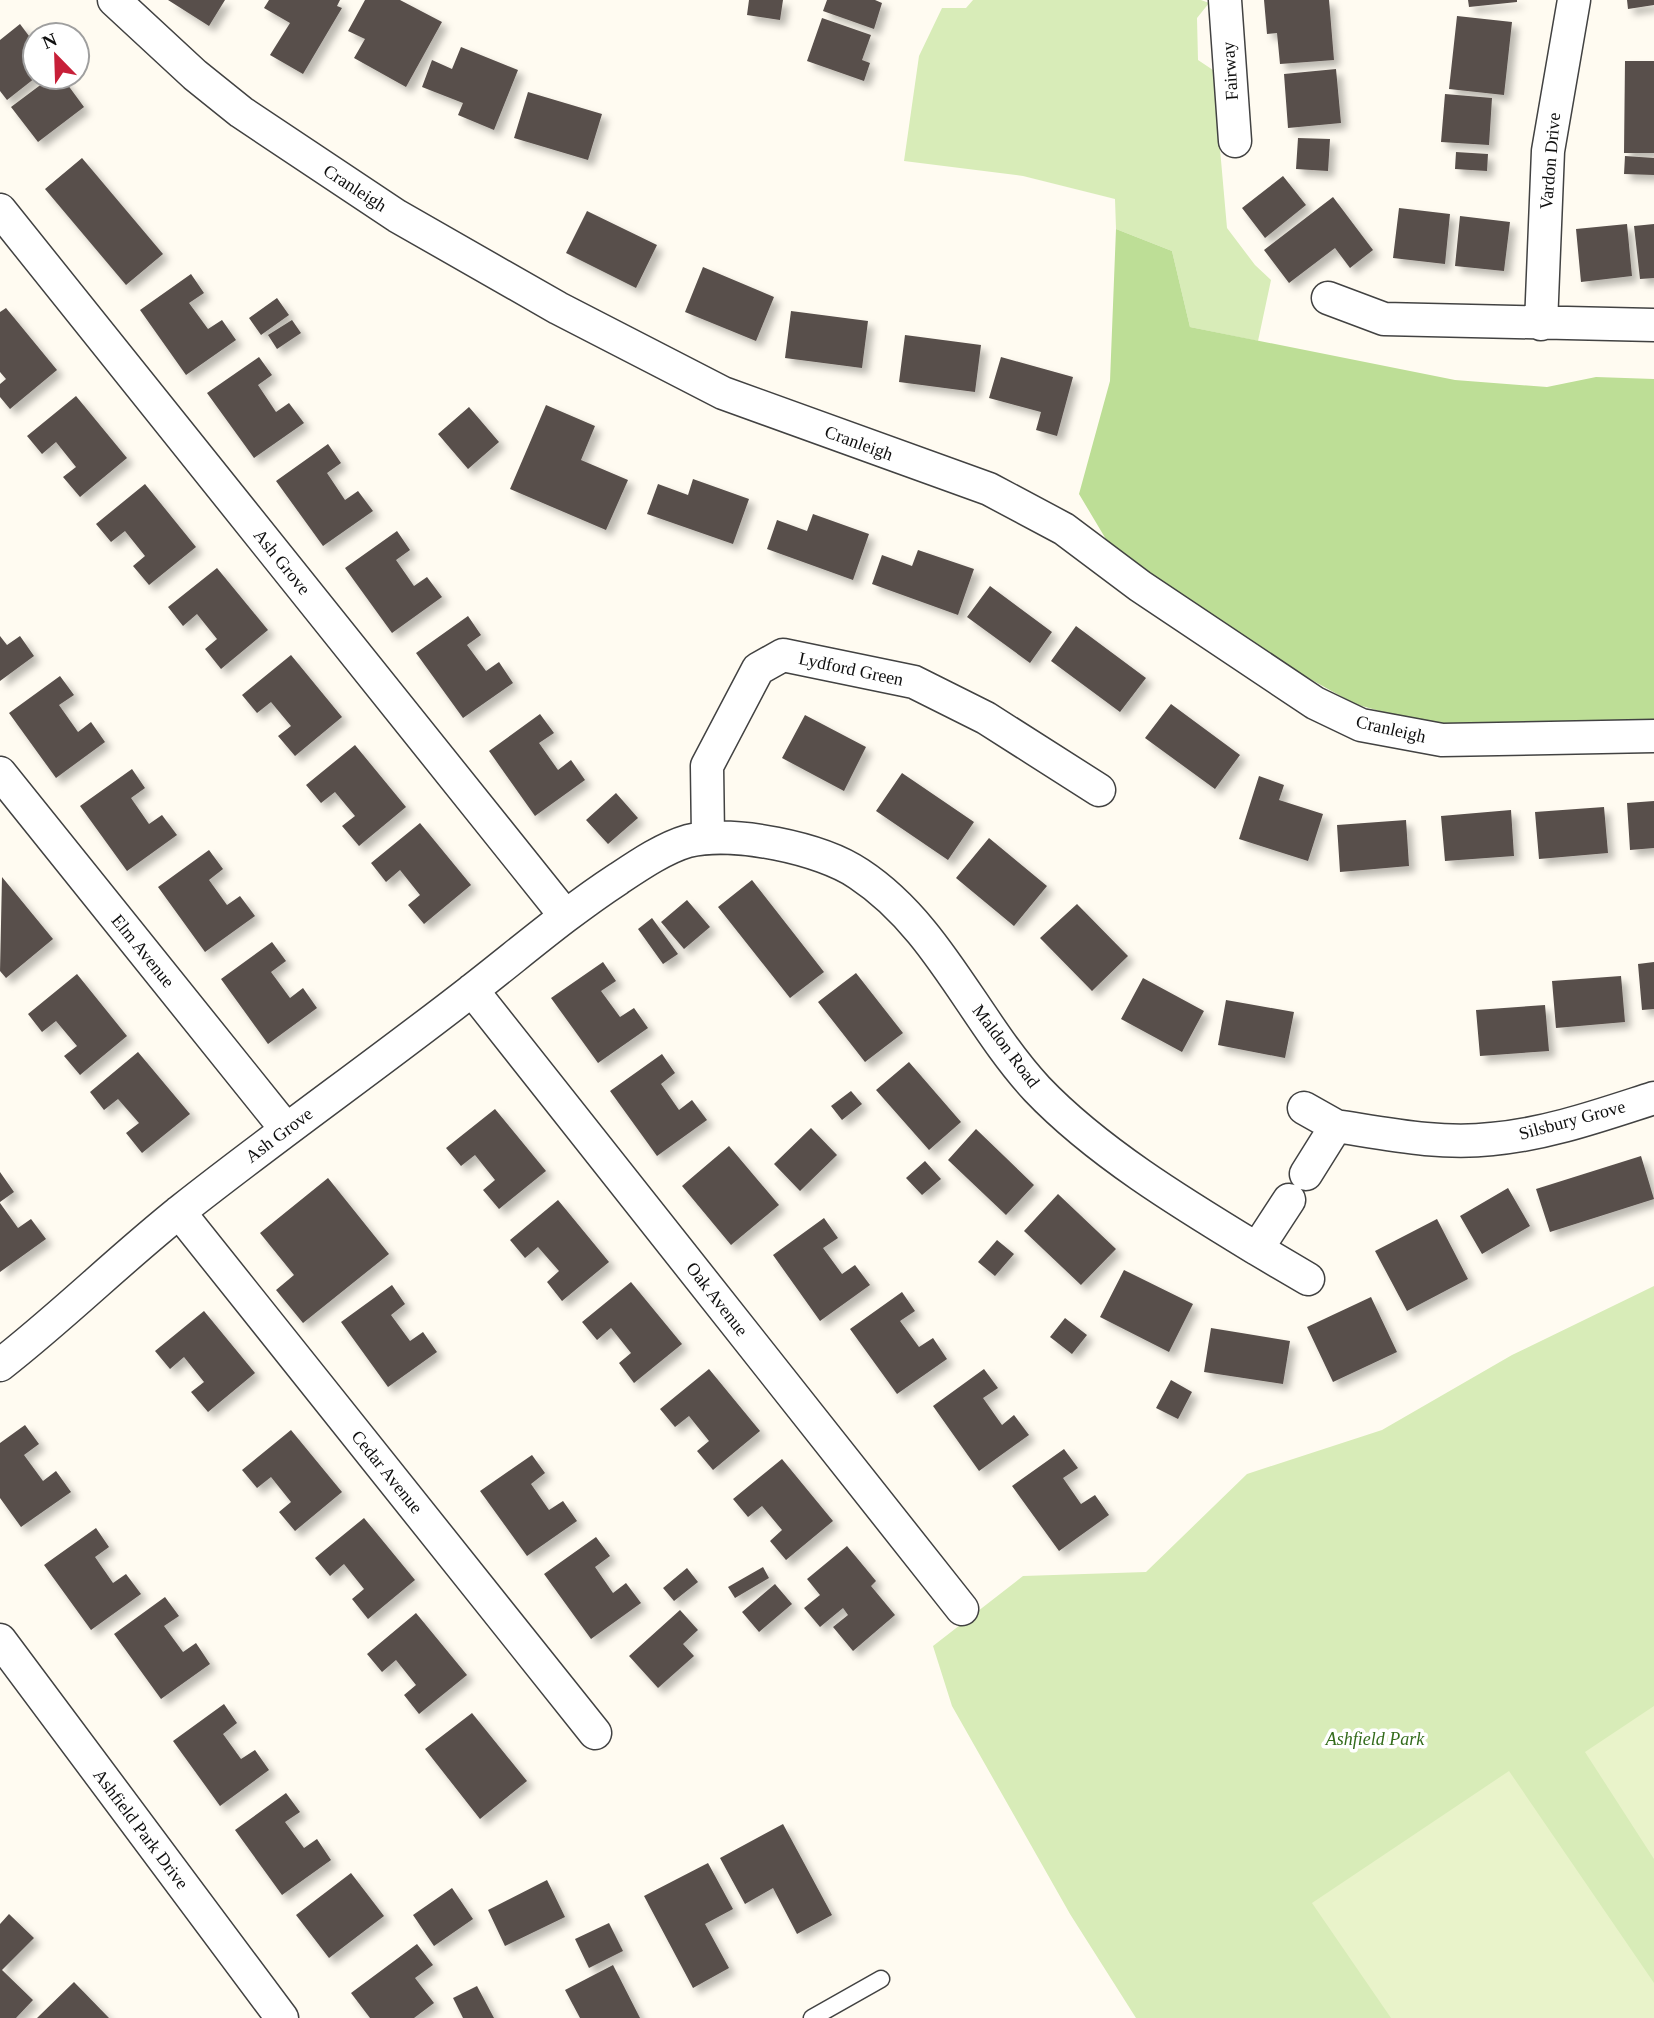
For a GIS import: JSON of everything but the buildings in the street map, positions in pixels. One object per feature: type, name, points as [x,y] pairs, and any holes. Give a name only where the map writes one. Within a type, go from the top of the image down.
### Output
[{"type":"street","name":"Cranleigh","points":[[114,0],[195,75],[241,112],[397,216],[558,308],[723,393],[989,489],[1064,529],[1140,586],[1315,704],[1361,725],[1442,740],[1654,737]]},
{"type":"street","name":"Fairway","points":[[1225,0],[1235,141]]},
{"type":"street","name":"Vardon Drive","points":[[1541,324],[1548,151],[1574,0]]},
{"type":"street","name":"Ash Grove","points":[[0,209],[564,914]]},
{"type":"street","points":[[1328,298],[1384,319],[1654,325]]},
{"type":"street","name":"Lydford Green","points":[[708,838],[707,766],[758,669],[783,656],[914,682],[986,718],[1099,790]]},
{"type":"street","name":"Elm Avenue","points":[[0,773],[286,1129]]},
{"type":"street","name":"Ash Grove","points":[[5,1351],[286,1129],[472,990],[564,914],[639,865],[684,842],[708,838]]},
{"type":"street","name":"Maldon Road","points":[[708,838],[774,844],[818,856],[856,871],[883,891],[920,930],[1036,1088],[1077,1128],[1210,1220],[1308,1279]]},
{"type":"street","name":"Oak Avenue","points":[[472,990],[962,1609]]},
{"type":"street","name":"Silsbury Grove","points":[[1336,1126],[1428,1140],[1491,1140],[1552,1129],[1654,1098]]},
{"type":"street","points":[[1304,1108],[1336,1126],[1306,1174]]},
{"type":"street","points":[[1257,1249],[1289,1200]]},
{"type":"street","name":"Cedar Avenue","points":[[179,1212],[595,1732]]},
{"type":"street","name":"Ashfield Park Drive","points":[[0,1640],[282,2018]]},
{"type":"lane","points":[[812,2018],[881,1979]]},
{"type":"green space","points":[[973,0],[1201,0],[1209,3],[1197,18],[1198,60],[1213,70],[1227,228],[1255,265],[1271,280],[1258,341],[1190,327],[1172,251],[1116,229],[1115,199],[1023,176],[904,161],[919,56],[942,8],[966,8]]},
{"type":"green space","points":[[1116,229],[1172,251],[1190,327],[1455,380],[1547,387],[1596,377],[1654,379],[1654,722],[1425,724],[1355,704],[1227,633],[1113,551],[1079,494],[1110,381]]},
{"type":"green space","name":"Ashfield Park","points":[[1654,1286],[1654,2018],[1136,2018],[1070,1914],[952,1706],[933,1646],[1023,1576],[1146,1572],[1247,1474],[1382,1430],[1512,1355]]},
{"type":"green space","points":[[1654,1706],[1654,1859],[1585,1752]]},
{"type":"green space","points":[[1509,1771],[1654,1983],[1654,2018],[1391,2018],[1312,1903]]}]
